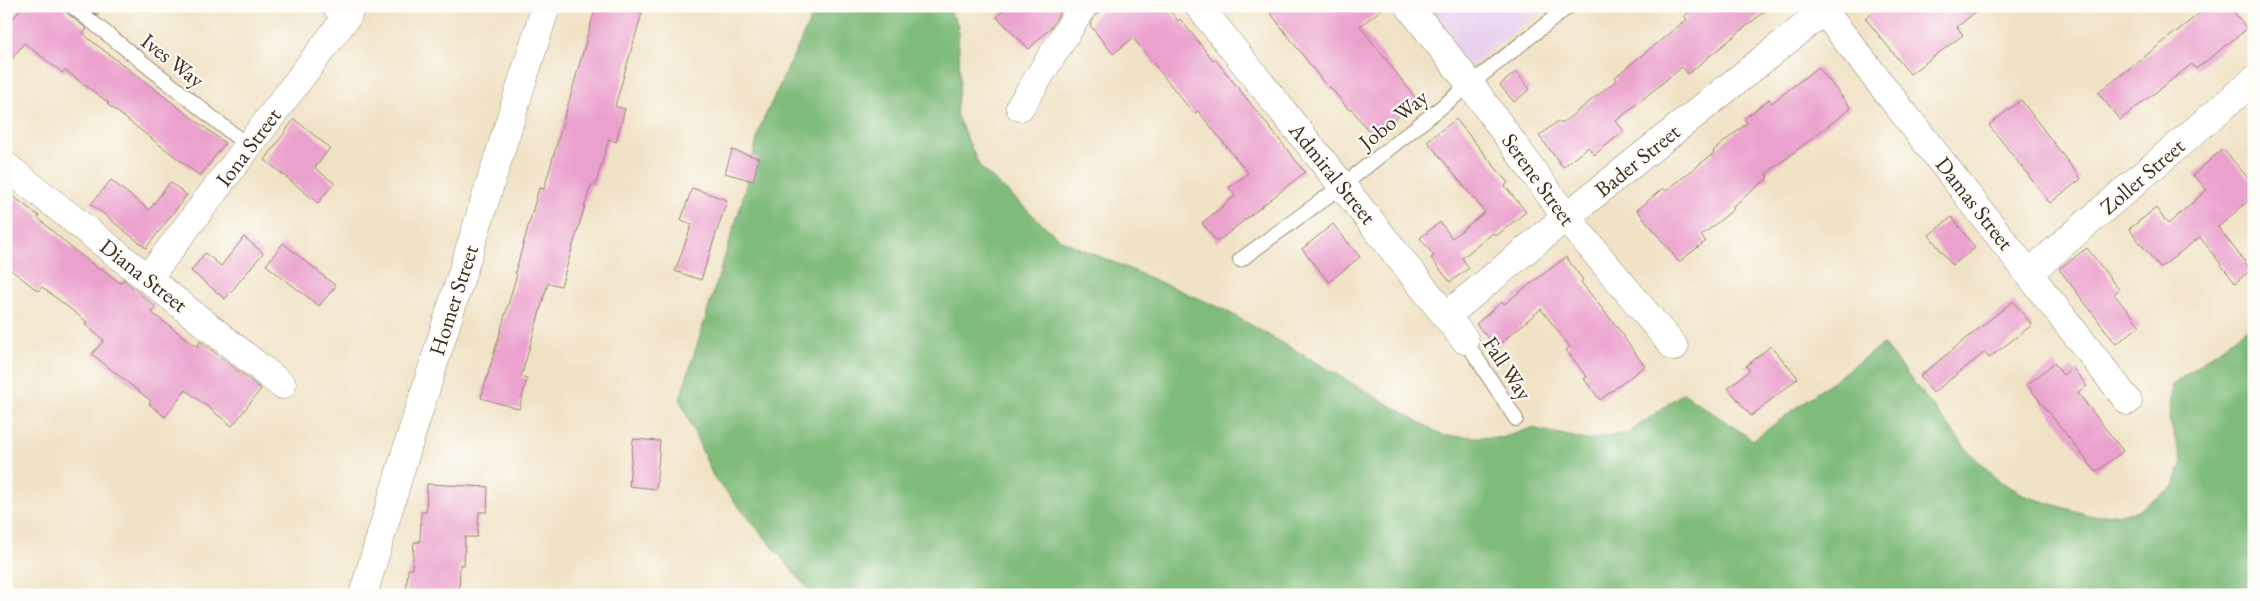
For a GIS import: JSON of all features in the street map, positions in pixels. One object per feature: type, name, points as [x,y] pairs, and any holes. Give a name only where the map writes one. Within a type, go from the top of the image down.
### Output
[{"type":"street","name":"Homer Street","points":[[363,595],[402,462],[546,6]]},
{"type":"street","points":[[1020,107],[1083,6]]},
{"type":"street","name":"Admiral Street","points":[[1199,6],[1343,185],[1464,340]]},
{"type":"street","name":"Serene Street","points":[[1409,6],[1470,84],[1566,217],[1674,347]]},
{"type":"street","name":"Bader Street","points":[[1446,316],[1825,8]]},
{"type":"street","name":"Damas Street","points":[[1825,8],[2128,401]]},
{"type":"street","name":"Iona Street","points":[[148,278],[248,146],[342,11]]},
{"type":"street","name":"Zoller Street","points":[[2030,272],[2254,80]]},
{"type":"street","name":"Diana Street","points":[[6,166],[282,385]]},
{"type":"lane","name":"Ives Way","points":[[72,6],[248,146]]},
{"type":"lane","name":"Jobo Way","points":[[1240,260],[1343,185],[1569,6]]},
{"type":"lane","name":"Fall Way","points":[[1464,340],[1516,419]]},
{"type":"shaded area","points":[[1422,6],[1547,6],[1469,67]]},
{"type":"green space","points":[[817,6],[947,6],[958,25],[960,81],[956,114],[980,167],[1059,239],[1223,309],[1444,436],[1502,438],[1532,428],[1586,440],[1629,433],[1683,393],[1753,440],[1883,344],[1970,453],[1998,480],[2028,497],[2092,516],[2136,512],[2174,486],[2182,461],[2169,419],[2172,385],[2254,323],[2254,595],[813,595],[713,476],[680,399],[741,205],[760,127]]},
{"type":"building","points":[[23,6],[63,6],[67,13],[87,29],[83,33],[89,39],[225,143],[200,176],[107,104],[109,103],[65,70],[63,73],[24,43],[6,67],[6,27]]},
{"type":"building","points":[[86,6],[104,6],[97,15]]},
{"type":"building","points":[[596,6],[617,6],[642,13],[615,106],[625,109],[616,142],[609,139],[595,186],[591,185],[561,286],[548,283],[521,377],[527,379],[519,409],[481,398],[517,274],[515,273],[539,188],[544,189]]},
{"type":"building","points":[[1008,6],[1064,6],[1051,27],[1029,49],[997,17]]},
{"type":"building","points":[[1107,6],[1166,6],[1178,21],[1180,19],[1213,60],[1215,59],[1305,172],[1217,242],[1202,223],[1235,196],[1229,188],[1248,173],[1198,111],[1194,114],[1133,38],[1113,54],[1090,25],[1096,15]]},
{"type":"building","points":[[1265,6],[1386,6],[1360,26],[1418,101],[1372,136],[1351,108],[1349,110],[1330,87],[1328,88]]},
{"type":"building","points":[[1697,6],[1771,6],[1688,74],[1682,67],[1616,121],[1624,131],[1594,155],[1588,147],[1563,167],[1539,136],[1558,121],[1561,124],[1617,80],[1615,77],[1687,19],[1684,16]]},
{"type":"building","points":[[1880,6],[1983,6],[1957,27],[1963,35],[1910,74],[1865,18]]},
{"type":"building","points":[[2209,6],[2229,6],[2247,29],[2196,69],[2192,64],[2120,120],[2098,93]]},
{"type":"building","points":[[1818,67],[1851,108],[1766,174],[1769,177],[1732,207],[1734,209],[1701,236],[1706,241],[1679,262],[1637,210],[1663,188],[1666,191],[1714,153],[1713,151],[1747,123],[1744,119],[1769,99],[1772,103]]},
{"type":"building","points":[[1516,72],[1530,89],[1514,102],[1500,85]]},
{"type":"building","points":[[2021,100],[2081,179],[2050,203],[1989,125]]},
{"type":"building","points":[[294,119],[330,148],[315,168],[334,183],[318,203],[265,160]]},
{"type":"building","points":[[1456,119],[1508,183],[1505,186],[1526,212],[1496,236],[1493,233],[1462,258],[1469,268],[1450,282],[1431,258],[1434,256],[1420,238],[1440,222],[1452,238],[1485,212],[1427,141]]},
{"type":"building","points":[[2223,149],[2254,185],[2254,196],[2218,227],[2251,270],[2235,283],[2200,237],[2160,268],[2129,229],[2156,208],[2168,224],[2207,190],[2193,175]]},
{"type":"building","points":[[732,150],[759,158],[753,181],[725,173]]},
{"type":"building","points":[[111,180],[149,210],[170,182],[187,195],[146,248],[91,204]]},
{"type":"building","points":[[692,188],[727,200],[701,280],[675,271],[692,224],[681,220]]},
{"type":"building","points":[[6,191],[39,216],[38,218],[69,246],[100,270],[102,269],[120,283],[124,279],[156,307],[151,312],[197,347],[200,341],[261,389],[232,426],[186,390],[165,417],[149,404],[151,401],[92,354],[104,340],[84,324],[87,322],[42,287],[38,291],[6,266]]},
{"type":"building","points":[[1952,217],[1975,248],[1952,265],[1929,235]]},
{"type":"building","points":[[1333,224],[1360,257],[1329,282],[1302,249]]},
{"type":"building","points":[[244,237],[263,253],[225,299],[191,271],[205,253],[221,266]]},
{"type":"building","points":[[283,243],[336,286],[319,306],[266,265]]},
{"type":"building","points":[[2087,248],[2119,290],[2114,294],[2140,326],[2116,344],[2059,269]]},
{"type":"building","points":[[1566,257],[1583,280],[1581,282],[1625,337],[1645,366],[1600,400],[1584,379],[1587,377],[1566,350],[1570,347],[1541,309],[1496,347],[1476,324],[1502,302],[1504,304]]},
{"type":"building","points":[[2013,301],[2032,325],[1989,358],[1985,352],[1933,393],[1920,376]]},
{"type":"building","points":[[1771,346],[1798,378],[1751,416],[1728,388],[1750,370],[1746,366]]},
{"type":"building","points":[[2054,363],[2063,375],[2072,367],[2087,386],[2078,393],[2123,451],[2096,472],[2027,385]]},
{"type":"building","points":[[633,439],[660,441],[656,489],[629,486]]},
{"type":"building","points":[[427,484],[488,487],[487,512],[479,512],[477,537],[465,537],[464,565],[460,564],[459,595],[406,592],[408,569],[412,569],[414,542],[420,542],[421,512],[426,512]]}]
